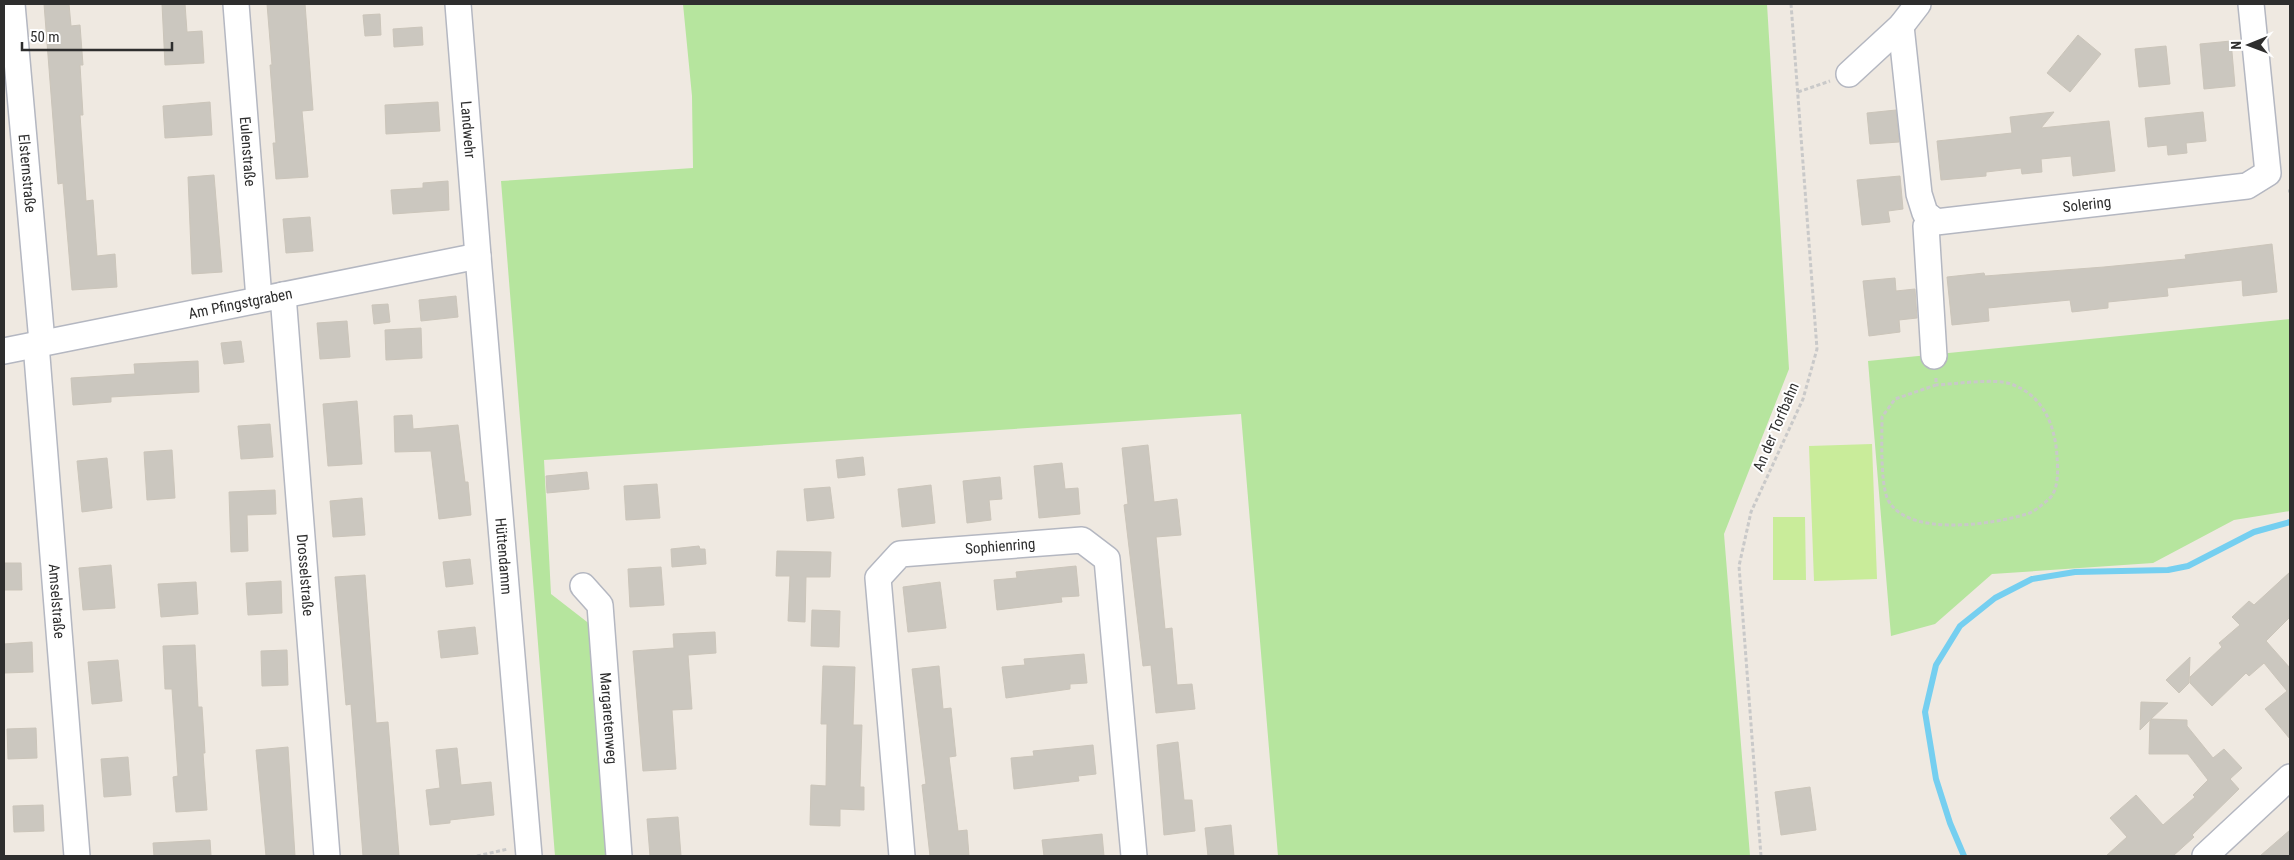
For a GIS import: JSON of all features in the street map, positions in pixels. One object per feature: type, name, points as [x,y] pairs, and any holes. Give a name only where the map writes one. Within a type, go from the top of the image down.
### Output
[{"type":"street","name":"Eulenstraße","points":[[236,4],[271,297]]},
{"type":"street","name":"Landwehr","points":[[458,4],[478,256]]},
{"type":"street","points":[[1850,74],[1901,26],[1918,4]]},
{"type":"street","name":"Solering","points":[[1931,218],[1936,222],[1948,221],[2247,186],[2268,173],[2251,4]]},
{"type":"street","name":"Elsternstraße","points":[[9,10],[15,164],[39,343]]},
{"type":"street","points":[[1901,26],[1919,194],[1925,213],[1931,218],[1926,226],[1934,356]]},
{"type":"street","name":"Am Pfingstgraben","points":[[4,351],[478,256]]},
{"type":"street","name":"Hüttendamm","points":[[478,256],[520,852]]},
{"type":"street","name":"Drosselstraße","points":[[271,297],[327,856]]},
{"type":"street","name":"Amselstraße","points":[[39,343],[77,856]]},
{"type":"street","name":"Sophienring","points":[[902,856],[878,578],[900,554],[1082,540],[1107,559],[1134,856]]},
{"type":"street","name":"Margaretenweg","points":[[583,586],[600,604],[619,856]]},
{"type":"street","points":[[2205,856],[2290,777]]},
{"type":"path","name":"An der Torfbahn","points":[[1762,856],[1739,566],[1751,512],[1803,398],[1818,349],[1791,4]]},
{"type":"path","points":[[1798,92],[1850,74]]},
{"type":"path","points":[[1934,356],[1936,385]]},
{"type":"path","points":[[2010,384],[2030,394],[2048,414],[2056,445],[2058,474],[2050,498],[2029,514],[1975,525],[1916,520],[1901,514],[1888,500],[1884,476],[1882,417],[1895,399],[1936,385],[2010,384]]},
{"type":"path","points":[[477,856],[520,852]]},
{"type":"green space","points":[[683,4],[1767,4],[1789,369],[1724,534],[1750,856],[1278,856],[1241,414],[544,460],[551,594],[591,625],[609,856],[555,856],[501,181],[693,168],[692,96]]},
{"type":"green space","points":[[2290,319],[2290,511],[2234,520],[2153,563],[1992,574],[1935,624],[1891,636],[1868,361]]},
{"type":"green space","points":[[1872,444],[1877,579],[1814,581],[1809,446]]},
{"type":"green space","points":[[1773,517],[1805,517],[1806,580],[1773,580]]},
{"type":"building","points":[[44,4],[69,4],[71,26],[80,25],[83,65],[80,65],[83,115],[80,115],[86,201],[93,200],[97,256],[115,254],[117,287],[72,290],[63,183],[58,184]]},
{"type":"building","points":[[162,4],[185,4],[187,32],[202,31],[204,63],[165,65]]},
{"type":"building","points":[[267,4],[305,4],[313,110],[302,111],[308,177],[276,179],[273,143],[276,143],[270,65],[272,65]]},
{"type":"building","points":[[380,14],[381,35],[365,36],[363,15]]},
{"type":"building","points":[[422,27],[423,45],[394,47],[393,29]]},
{"type":"building","points":[[2078,35],[2101,54],[2070,92],[2047,73]]},
{"type":"building","points":[[2231,41],[2235,86],[2204,89],[2200,44]]},
{"type":"building","points":[[2166,46],[2170,84],[2139,87],[2135,49]]},
{"type":"building","points":[[210,102],[212,135],[165,138],[163,106]]},
{"type":"building","points":[[438,102],[440,131],[386,134],[385,105]]},
{"type":"building","points":[[1896,110],[1899,142],[1870,144],[1867,113]]},
{"type":"building","points":[[2054,112],[2041,128],[2109,121],[2115,171],[2073,176],[2071,156],[2041,159],[2042,172],[2022,174],[2021,168],[1986,172],[1986,176],[1941,180],[1937,141],[2012,133],[2010,117]]},
{"type":"building","points":[[2203,112],[2206,141],[2186,143],[2187,153],[2168,155],[2167,145],[2148,147],[2145,118]]},
{"type":"building","points":[[214,175],[222,272],[192,274],[188,177]]},
{"type":"building","points":[[1900,176],[1903,209],[1888,211],[1890,222],[1862,225],[1857,180]]},
{"type":"building","points":[[448,181],[449,210],[393,214],[391,190],[423,188],[423,183]]},
{"type":"building","points":[[310,217],[313,251],[286,253],[283,219]]},
{"type":"building","points":[[2272,244],[2277,292],[2243,296],[2242,280],[2167,288],[2168,296],[2108,302],[2108,308],[2072,312],[2070,300],[1988,308],[1989,321],[1952,325],[1947,277],[1984,273],[1985,276],[2186,259],[2185,255]]},
{"type":"building","points":[[1895,278],[1896,291],[1915,289],[1917,318],[1899,320],[1900,332],[1869,336],[1863,281]]},
{"type":"building","points":[[456,296],[458,317],[421,321],[419,300]]},
{"type":"building","points":[[388,304],[390,322],[374,324],[372,305]]},
{"type":"building","points":[[347,321],[350,357],[320,359],[317,323]]},
{"type":"building","points":[[421,328],[422,358],[386,360],[385,330]]},
{"type":"building","points":[[241,341],[244,362],[224,364],[221,343]]},
{"type":"building","points":[[198,361],[199,392],[111,397],[111,402],[73,405],[71,378],[135,374],[134,364]]},
{"type":"building","points":[[357,401],[362,464],[328,466],[323,404]]},
{"type":"building","points":[[412,415],[413,429],[458,425],[465,482],[468,482],[471,515],[439,519],[431,451],[395,452],[394,416]]},
{"type":"building","points":[[270,424],[273,457],[241,459],[238,426]]},
{"type":"building","points":[[1148,445],[1154,502],[1177,499],[1181,535],[1156,537],[1165,629],[1172,628],[1177,685],[1192,684],[1195,709],[1156,713],[1151,665],[1143,666],[1124,505],[1128,504],[1122,448]]},
{"type":"building","points":[[172,450],[175,498],[147,500],[144,452]]},
{"type":"building","points":[[863,457],[865,475],[838,478],[836,460]]},
{"type":"building","points":[[107,458],[112,508],[82,512],[77,461]]},
{"type":"building","points":[[1062,463],[1065,489],[1078,488],[1080,514],[1039,518],[1034,466]]},
{"type":"building","points":[[587,472],[589,489],[547,493],[546,476]]},
{"type":"building","points":[[1000,477],[1002,499],[989,500],[991,520],[967,523],[963,481]]},
{"type":"building","points":[[657,484],[660,518],[626,520],[624,486]]},
{"type":"building","points":[[931,485],[935,523],[902,527],[898,489]]},
{"type":"building","points":[[830,487],[834,518],[807,521],[804,489]]},
{"type":"building","points":[[275,490],[276,514],[247,515],[248,551],[231,552],[229,492]]},
{"type":"building","points":[[362,498],[365,535],[333,537],[330,501]]},
{"type":"building","points":[[699,546],[700,549],[705,549],[706,564],[672,567],[671,549]]},
{"type":"building","points":[[777,551],[831,552],[830,577],[806,577],[805,622],[788,621],[790,576],[776,576]]},
{"type":"building","points":[[470,559],[473,584],[446,587],[443,562]]},
{"type":"building","points":[[4,563],[21,563],[22,590],[4,590]]},
{"type":"building","points":[[111,565],[115,608],[83,610],[79,568]]},
{"type":"building","points":[[1076,566],[1079,596],[1061,597],[1062,602],[997,610],[994,580],[1017,578],[1016,572]]},
{"type":"building","points":[[661,567],[664,605],[630,607],[628,569]]},
{"type":"building","points":[[2290,572],[2290,617],[2266,641],[2290,668],[2290,739],[2265,709],[2287,691],[2264,663],[2249,676],[2246,673],[2212,706],[2190,683],[2190,677],[2222,647],[2219,643],[2240,625],[2232,617],[2249,601],[2254,605]]},
{"type":"building","points":[[365,575],[376,723],[388,722],[399,856],[363,856],[351,704],[346,705],[335,577]]},
{"type":"building","points":[[281,581],[282,613],[248,615],[246,583]]},
{"type":"building","points":[[196,582],[198,614],[161,617],[158,584]]},
{"type":"building","points":[[940,582],[946,628],[908,632],[903,587]]},
{"type":"building","points":[[812,610],[840,611],[839,647],[811,646]]},
{"type":"building","points":[[475,627],[478,654],[441,658],[438,631]]},
{"type":"building","points":[[715,632],[716,653],[688,655],[692,709],[672,710],[676,769],[643,771],[633,651],[674,648],[673,634]]},
{"type":"building","points":[[32,642],[33,672],[4,673],[4,644]]},
{"type":"building","points":[[195,645],[198,707],[202,707],[207,810],[176,812],[173,777],[178,776],[172,689],[165,689],[163,646]]},
{"type":"building","points":[[287,650],[288,685],[262,686],[261,651]]},
{"type":"building","points":[[1084,654],[1087,683],[1070,684],[1070,689],[1006,698],[1002,667],[1025,665],[1024,659]]},
{"type":"building","points":[[2190,657],[2189,683],[2179,693],[2166,680]]},
{"type":"building","points":[[118,660],[122,701],[92,704],[88,662]]},
{"type":"building","points":[[823,666],[855,667],[853,725],[862,725],[860,787],[864,787],[864,810],[840,809],[840,826],[810,825],[811,785],[826,786],[827,724],[821,724]]},
{"type":"building","points":[[939,666],[943,709],[951,708],[956,756],[949,757],[958,831],[967,830],[969,856],[930,856],[922,785],[926,784],[912,669]]},
{"type":"building","points":[[2141,702],[2168,703],[2151,719],[2187,720],[2187,726],[2213,758],[2224,749],[2242,768],[2230,779],[2239,789],[2192,835],[2194,837],[2173,856],[2106,856],[2127,837],[2110,818],[2136,795],[2163,825],[2195,797],[2193,795],[2208,780],[2188,754],[2149,754],[2150,720],[2140,730]]},
{"type":"building","points":[[36,728],[37,758],[8,759],[7,729]]},
{"type":"building","points":[[1178,742],[1184,800],[1192,800],[1195,831],[1164,835],[1157,745]]},
{"type":"building","points":[[1093,745],[1096,774],[1078,776],[1079,781],[1014,789],[1011,758],[1034,756],[1033,751]]},
{"type":"building","points":[[288,747],[295,856],[266,856],[256,750]]},
{"type":"building","points":[[457,748],[461,785],[491,782],[494,815],[450,820],[450,823],[430,825],[426,790],[440,788],[436,750]]},
{"type":"building","points":[[128,757],[131,795],[104,797],[101,759]]},
{"type":"building","points":[[1810,787],[1816,830],[1781,835],[1775,792]]},
{"type":"building","points":[[43,805],[44,831],[14,832],[13,806]]},
{"type":"building","points":[[678,817],[681,856],[650,856],[647,819]]},
{"type":"building","points":[[1231,825],[1234,856],[1208,856],[1205,828]]},
{"type":"building","points":[[2290,830],[2290,856],[2260,856]]},
{"type":"building","points":[[1102,834],[1104,856],[1044,856],[1042,840]]},
{"type":"building","points":[[210,840],[211,856],[154,856],[153,843]]},
{"type":"waterway","points":[[1964,856],[1950,823],[1936,779],[1925,712],[1936,665],[1960,626],[1995,598],[2032,579],[2075,572],[2168,570],[2188,566],[2254,532],[2290,522]]}]
